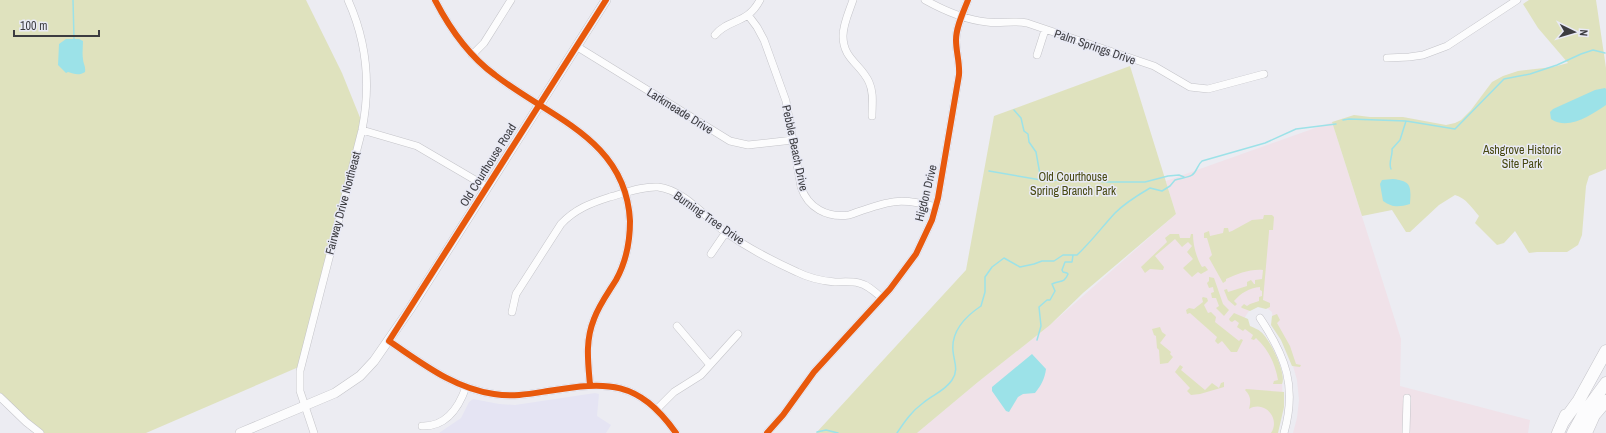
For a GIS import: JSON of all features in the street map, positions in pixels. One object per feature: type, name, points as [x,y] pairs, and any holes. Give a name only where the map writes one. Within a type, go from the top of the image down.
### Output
[{"type":"highway","points":[[1560,428],[1579,400],[1606,351]]},
{"type":"highway","points":[[1578,431],[1592,402],[1606,382]]},
{"type":"highway","points":[[1578,431],[1606,401]]},
{"type":"street","name":"Fairway Drive Northeast","points":[[314,433],[299,385],[300,371],[362,130],[367,99],[367,67],[360,31],[348,0]]},
{"type":"street","points":[[435,0],[452,29],[472,55],[493,74],[577,129],[595,143],[618,174],[629,209],[630,222],[628,244],[621,268],[598,308],[591,326],[587,355],[590,385]]},
{"type":"street","points":[[472,55],[484,43],[511,0]]},
{"type":"street","name":"Old Courthouse Road","points":[[240,433],[330,396],[352,383],[369,367],[389,341],[606,0]]},
{"type":"street","points":[[715,35],[724,27],[748,15],[760,0]]},
{"type":"street","points":[[853,0],[844,27],[844,43],[849,57],[865,74],[870,85],[873,98],[872,116]]},
{"type":"street","name":"Palm Springs Drive","points":[[925,0],[938,7],[962,16],[987,22],[1017,21],[1045,30],[1154,66],[1190,87],[1208,89],[1264,74]]},
{"type":"street","name":"Higdon Drive","points":[[767,433],[783,415],[814,372],[904,272],[916,254],[929,227],[936,207],[959,75],[956,39],[968,0]]},
{"type":"street","points":[[1387,58],[1398,59],[1416,56],[1447,46],[1517,0]]},
{"type":"street","name":"Pebble Beach Drive","points":[[748,15],[764,40],[781,87],[786,102],[801,186],[803,193],[812,205],[827,214],[842,216],[883,203],[904,200],[936,207]]},
{"type":"street","points":[[1037,55],[1045,30]]},
{"type":"street","name":"Larkmeade Drive","points":[[576,46],[730,141],[744,145],[758,145],[793,140]]},
{"type":"street","points":[[362,130],[417,146],[487,187]]},
{"type":"street","name":"Burning Tree Drive","points":[[512,312],[516,294],[561,224],[567,218],[582,206],[649,187],[666,189],[679,195],[726,232],[800,274],[823,281],[860,283],[866,285],[882,298]]},
{"type":"street","points":[[711,254],[726,232]]},
{"type":"street","points":[[1260,318],[1279,349],[1288,373],[1290,400],[1289,413],[1284,433]]},
{"type":"street","points":[[677,326],[710,365]]},
{"type":"street","points":[[657,409],[670,396],[701,375],[738,334]]},
{"type":"street","points":[[389,341],[440,374],[466,387],[493,394],[513,396],[590,385],[607,386],[628,391],[657,409],[676,433]]},
{"type":"street","points":[[422,426],[439,423],[452,413],[460,401],[466,387]]},
{"type":"street","points":[[0,397],[40,433]]},
{"type":"street","points":[[1406,433],[1407,398]]},
{"type":"shaded area","points":[[1332,122],[1401,339],[1400,386],[1530,420],[1528,433],[1293,433],[1297,418],[1299,400],[1297,380],[1289,352],[1274,327],[1272,312],[1263,305],[1251,308],[1245,317],[1246,325],[1265,341],[1282,382],[1283,405],[1277,433],[917,433],[1050,325],[1176,214],[1166,181]]},
{"type":"shaded area","points":[[595,393],[599,394],[597,416],[611,425],[606,433],[439,433],[461,418],[469,402],[473,399],[499,404],[515,405]]},
{"type":"green space","points":[[0,0],[306,0],[342,73],[363,125],[301,366],[146,433],[40,433],[0,397]]},
{"type":"green space","name":"Ashgrove Historic Site Park","points":[[1529,0],[1596,0],[1606,68],[1606,169],[1589,176],[1586,186],[1582,235],[1578,245],[1567,252],[1529,253],[1515,231],[1504,243],[1497,245],[1475,223],[1479,216],[1466,201],[1455,195],[1439,205],[1410,232],[1406,232],[1392,210],[1362,216],[1332,122],[1354,115],[1370,117],[1403,117],[1446,125],[1455,123],[1461,120],[1471,110],[1492,82],[1503,76],[1518,71],[1553,67],[1568,63],[1538,28],[1523,4]]},
{"type":"green space","name":"Old Courthouse Spring Branch Park","points":[[1130,66],[1176,214],[1083,293],[1050,325],[917,433],[816,433],[966,270],[994,116]]},
{"type":"green space","points":[[1264,215],[1272,215],[1274,217],[1273,230],[1269,230],[1263,300],[1270,303],[1270,307],[1266,309],[1258,307],[1250,311],[1241,307],[1244,304],[1247,306],[1259,301],[1259,297],[1262,296],[1260,287],[1252,288],[1242,293],[1234,301],[1237,304],[1235,306],[1228,300],[1224,290],[1227,289],[1228,292],[1247,286],[1247,282],[1251,280],[1255,284],[1255,280],[1262,279],[1263,270],[1248,271],[1226,279],[1223,283],[1209,258],[1212,255],[1207,238],[1204,238],[1204,233],[1209,231],[1210,236],[1223,233],[1224,228],[1228,228],[1229,232],[1252,220],[1263,219]]},
{"type":"green space","points":[[1170,234],[1179,234],[1180,238],[1190,238],[1191,234],[1193,234],[1194,247],[1198,259],[1202,267],[1205,266],[1208,270],[1201,274],[1198,272],[1192,277],[1183,268],[1193,259],[1187,252],[1192,246],[1188,242],[1182,247],[1175,239],[1155,256],[1164,267],[1163,270],[1150,269],[1145,273],[1141,267],[1167,242],[1165,238]]},
{"type":"green space","points":[[1209,277],[1214,278],[1223,304],[1229,310],[1224,316],[1216,308],[1219,306],[1216,298],[1212,298],[1211,293],[1214,292],[1213,287],[1209,288],[1207,283],[1209,281]]},
{"type":"green space","points":[[1203,297],[1207,298],[1208,301],[1204,305],[1208,313],[1211,312],[1216,317],[1215,322],[1239,341],[1241,339],[1243,340],[1237,352],[1231,352],[1222,341],[1218,344],[1215,341],[1217,337],[1190,313],[1187,314],[1186,310],[1189,308],[1194,309],[1203,302]]},
{"type":"green space","points":[[1234,313],[1248,319],[1250,326],[1260,331],[1265,336],[1280,365],[1283,379],[1282,384],[1273,384],[1274,381],[1278,380],[1277,374],[1273,362],[1264,347],[1256,338],[1254,340],[1251,339],[1253,335],[1245,329],[1243,331],[1237,327],[1239,323],[1235,320],[1232,322],[1230,321],[1229,319]]},
{"type":"green space","points":[[1277,314],[1280,320],[1277,323],[1290,346],[1296,364],[1301,365],[1300,367],[1292,366],[1281,340],[1271,325],[1272,316]]},
{"type":"green space","points":[[1160,327],[1162,332],[1166,335],[1160,343],[1171,352],[1170,354],[1173,357],[1168,363],[1160,364],[1156,336],[1154,335],[1152,329]]},
{"type":"green space","points":[[1180,365],[1183,367],[1181,370],[1205,390],[1212,383],[1219,388],[1221,383],[1224,382],[1224,387],[1191,395],[1187,391],[1190,388],[1175,372]]},
{"type":"green space","points":[[1245,390],[1284,392],[1284,407],[1278,433],[1271,433],[1274,427],[1274,422],[1269,412],[1260,407],[1249,409],[1250,399]]},
{"type":"water","points":[[66,39],[79,39],[83,41],[83,61],[85,72],[79,74],[66,73],[58,65],[59,44]]},
{"type":"water","points":[[1605,88],[1606,105],[1593,113],[1579,120],[1565,123],[1551,119],[1550,112],[1553,109],[1595,90]]},
{"type":"water","points":[[1393,179],[1407,183],[1410,189],[1410,204],[1396,206],[1390,205],[1383,201],[1380,184],[1382,180]]},
{"type":"water","points":[[1032,354],[1046,369],[1045,376],[1035,393],[1023,394],[1018,397],[1009,412],[1006,411],[992,391],[992,387]]},
{"type":"waterway","points":[[73,0],[74,39]]},
{"type":"waterway","points":[[1343,120],[1406,121],[1455,129],[1504,79],[1530,74],[1557,65],[1593,50],[1605,53]]},
{"type":"waterway","points":[[1014,110],[1021,118],[1024,131],[1028,134],[1029,142],[1036,152],[1041,180]]},
{"type":"waterway","points":[[1391,169],[1390,164],[1392,149],[1400,140],[1406,121]]},
{"type":"waterway","points":[[897,433],[915,409],[946,387],[952,380],[956,369],[953,351],[954,337],[965,319],[981,306],[985,292],[985,277],[992,267],[1004,258],[1020,267],[1042,261],[1054,261],[1063,255],[1077,255],[1115,213],[1136,196],[1150,188],[1162,191],[1170,186],[1175,180],[1194,174],[1202,161],[1265,143],[1296,129],[1336,124]]},
{"type":"waterway","points":[[989,171],[1047,181],[1070,179],[1108,182],[1145,182],[1168,176],[1179,175],[1184,177]]},
{"type":"waterway","points":[[1037,340],[1041,326],[1039,307],[1047,300],[1050,300],[1055,291],[1052,284],[1065,279],[1068,274],[1062,270],[1065,262],[1072,262],[1073,255]]},
{"type":"waterway","points":[[817,432],[826,430],[838,433]]},
{"type":"cycle path","points":[[435,0],[461,41],[486,68],[516,90],[582,133],[600,150],[615,170],[625,193],[630,221],[628,244],[625,259],[616,280],[598,309],[591,327],[588,343],[590,385]]},
{"type":"cycle path","points":[[606,0],[389,341],[438,374],[479,391],[494,394],[521,395],[588,386],[620,388],[635,394],[648,403],[662,416],[676,433]]},
{"type":"cycle path","points":[[767,433],[783,415],[814,372],[890,289],[916,254],[932,220],[938,198],[959,75],[956,35],[968,0]]}]
